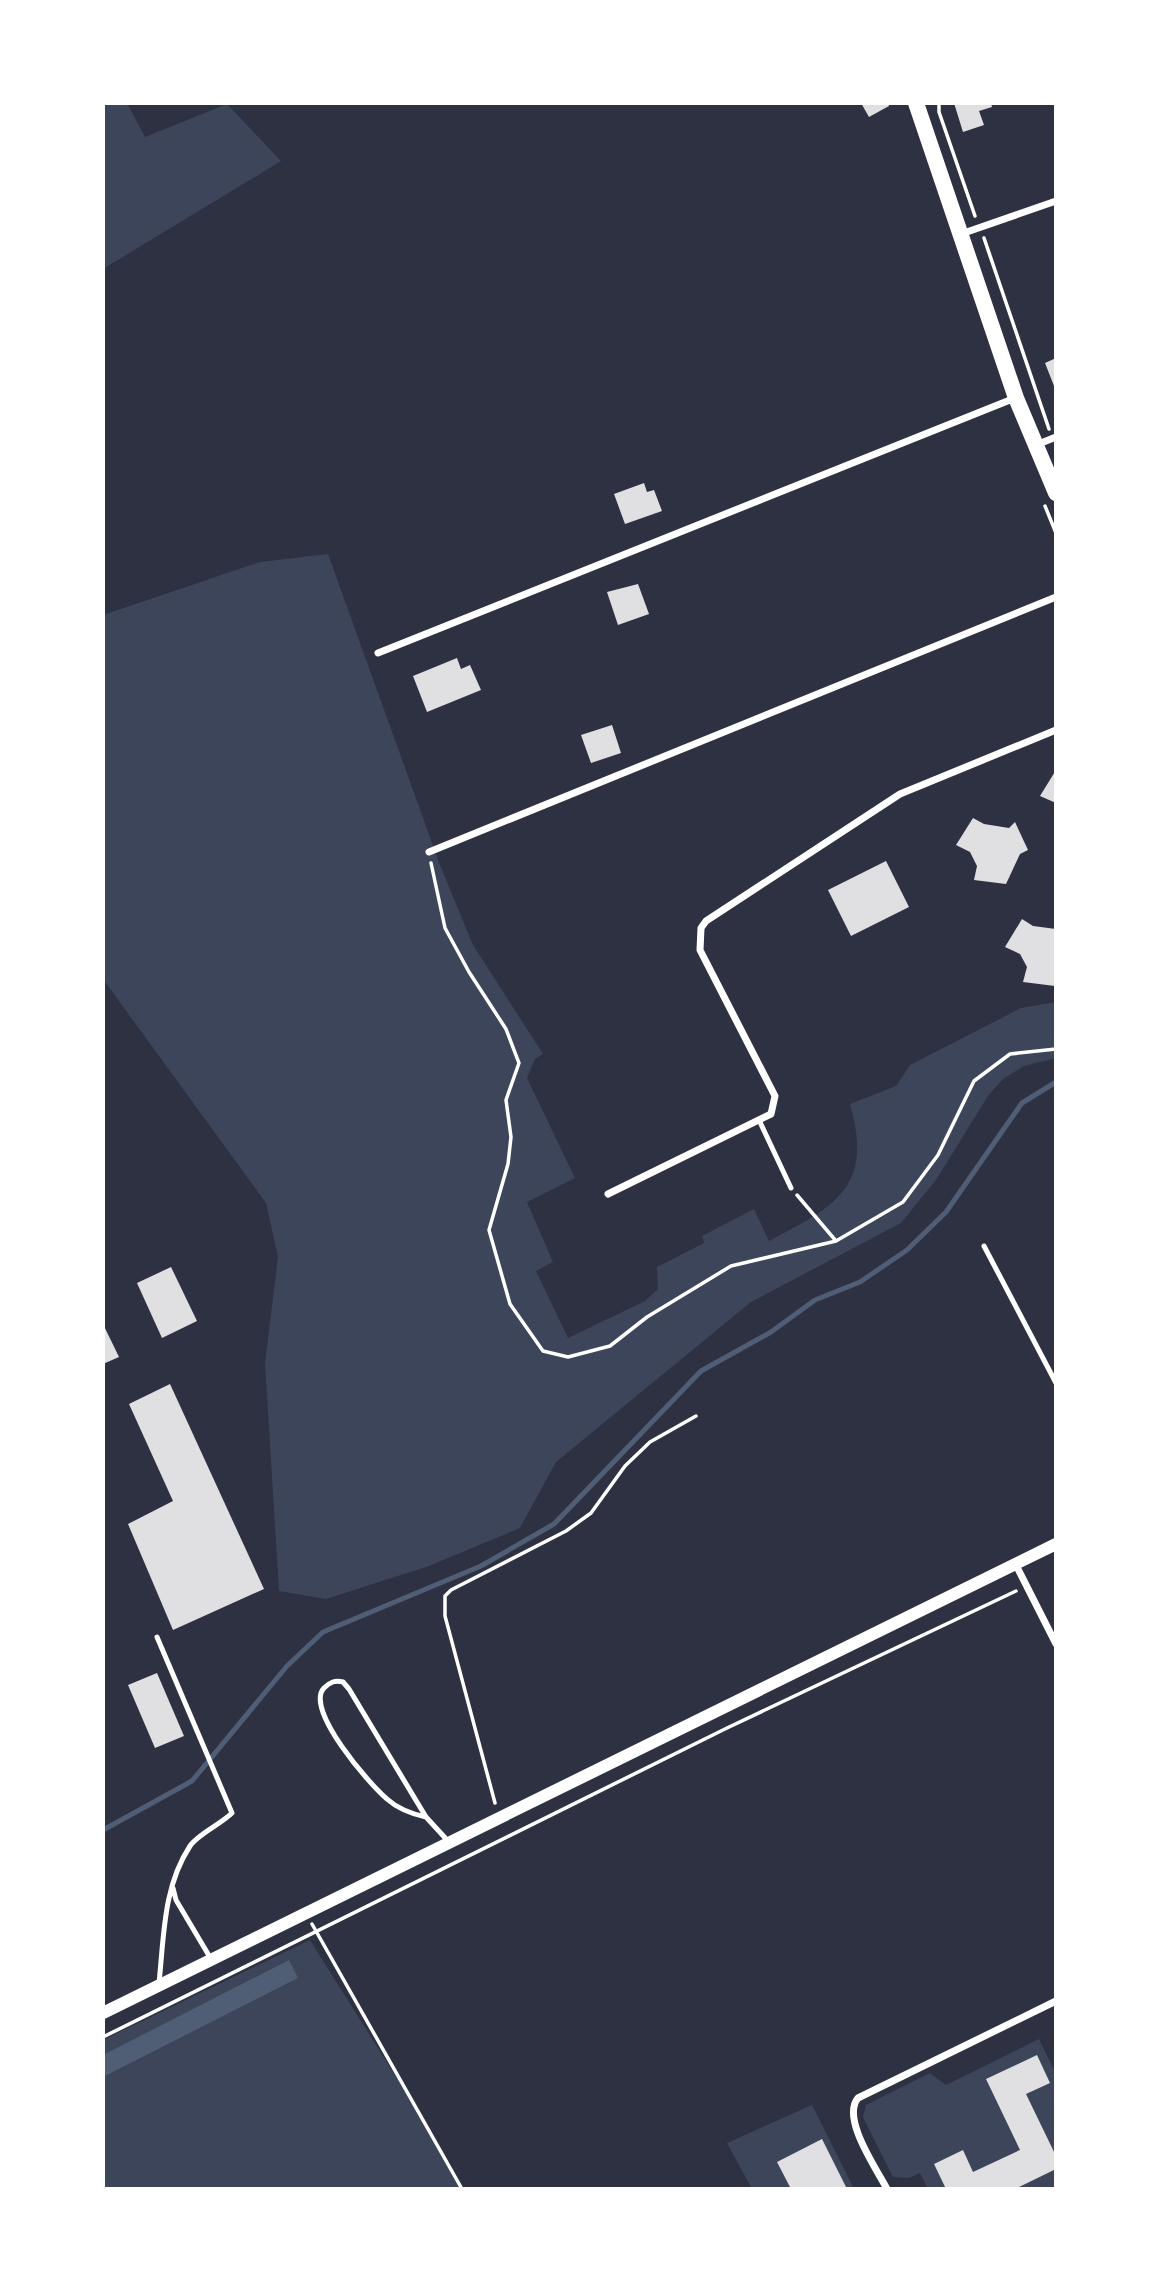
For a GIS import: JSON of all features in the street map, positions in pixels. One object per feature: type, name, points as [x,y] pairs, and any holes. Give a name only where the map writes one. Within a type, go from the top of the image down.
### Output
[{"type":"main road","points":[[920,105],[1016,398],[1056,493]]},
{"type":"street","points":[[961,234],[1056,201]]},
{"type":"street","points":[[378,653],[1016,398]]},
{"type":"street","points":[[1035,445],[1055,438]]},
{"type":"street","points":[[429,852],[1056,597]]},
{"type":"street","points":[[608,1194],[771,1114],[775,1096],[700,950],[701,928],[706,921],[900,794],[1056,730]]},
{"type":"street","points":[[103,2013],[159,1983],[450,1843],[1056,1544]]},
{"type":"street","points":[[1014,1563],[1056,1644]]},
{"type":"street","points":[[887,2189],[852,2121],[852,2105],[858,2098],[1056,2001]]},
{"type":"lane","points":[[759,1120],[791,1188]]},
{"type":"lane","points":[[984,1246],[1056,1383]]},
{"type":"lane","points":[[157,1637],[232,1813],[191,1844],[172,1887],[162,1923],[159,1983]]},
{"type":"lane","points":[[426,1817],[412,1814],[388,1801],[356,1767],[334,1735],[320,1700],[320,1692],[326,1685],[335,1680],[343,1682],[349,1689],[426,1817],[450,1843]]},
{"type":"lane","points":[[172,1887],[176,1900],[211,1959]]},
{"type":"path","points":[[939,103],[939,111],[977,220],[983,227],[984,244],[1055,438]]},
{"type":"path","points":[[791,1188],[836,1241]]},
{"type":"path","points":[[499,1819],[445,1616],[445,1596],[451,1590],[566,1531],[583,1519],[591,1513],[625,1466],[650,1442],[696,1416]]},
{"type":"path","points":[[103,2036],[1026,1584]]},
{"type":"path","points":[[301,1915],[316,1931],[462,2189]]},
{"type":"shaded area","points":[[103,103],[127,103],[145,137],[227,104],[281,161],[103,269]]},
{"type":"shaded area","points":[[328,554],[440,865],[473,945],[543,1054],[535,1059],[527,1078],[575,1178],[527,1202],[553,1262],[536,1271],[568,1338],[645,1301],[658,1289],[657,1267],[704,1243],[702,1236],[754,1209],[769,1241],[813,1217],[830,1204],[843,1191],[852,1175],[857,1156],[850,1104],[896,1086],[910,1065],[1021,1008],[1056,1002],[1056,1058],[1024,1066],[1003,1079],[988,1096],[936,1180],[901,1223],[751,1302],[556,1462],[520,1528],[429,1566],[326,1599],[279,1591],[265,1363],[278,1257],[266,1203],[103,979],[103,615],[260,562]]},
{"type":"shaded area","points":[[310,1940],[410,2099],[460,2189],[103,2189],[103,2040]]},
{"type":"shaded area","points":[[289,1960],[298,1978],[103,2077],[103,2055]]},
{"type":"shaded area","points":[[1039,2039],[1056,2074],[1056,2189],[928,2189],[920,2173],[909,2178],[893,2177],[863,2117],[866,2105],[930,2073],[946,2085]]},
{"type":"shaded area","points":[[812,2105],[854,2189],[752,2189],[727,2143]]},
{"type":"building","points":[[861,103],[888,103],[889,106],[869,117]]},
{"type":"building","points":[[954,103],[991,103],[992,107],[979,111],[984,125],[963,132]]},
{"type":"building","points":[[1056,358],[1056,391],[1045,363]]},
{"type":"building","points":[[644,483],[647,492],[654,490],[662,511],[625,524],[614,494]]},
{"type":"building","points":[[638,584],[649,614],[618,625],[607,592]]},
{"type":"building","points":[[457,658],[461,669],[470,665],[481,690],[427,712],[413,676]]},
{"type":"building","points":[[612,725],[621,753],[591,763],[581,735]]},
{"type":"building","points":[[1056,770],[1056,803],[1040,796]]},
{"type":"building","points":[[973,818],[984,824],[1009,828],[1015,822],[1028,850],[1020,854],[1006,884],[974,880],[977,866],[970,852],[956,845]]},
{"type":"building","points":[[886,861],[909,907],[851,936],[828,890]]},
{"type":"building","points":[[1022,919],[1033,926],[1056,929],[1055,986],[1023,982],[1027,967],[1020,954],[1005,947]]},
{"type":"building","points":[[171,1267],[197,1321],[162,1338],[137,1283]]},
{"type":"building","points":[[103,1324],[119,1357],[103,1364]]},
{"type":"building","points":[[170,1384],[264,1589],[173,1630],[128,1524],[173,1501],[129,1404]]},
{"type":"building","points":[[157,1673],[184,1736],[155,1748],[128,1685]]},
{"type":"building","points":[[1037,2055],[1050,2083],[1026,2094],[1056,2156],[1056,2169],[1015,2189],[946,2189],[934,2164],[963,2150],[973,2172],[1020,2150],[986,2079]]},
{"type":"building","points":[[822,2139],[847,2189],[791,2189],[777,2162]]},
{"type":"waterway","points":[[103,1830],[192,1781],[287,1666],[323,1632],[481,1566],[554,1524],[701,1371],[771,1332],[815,1300],[860,1282],[907,1250],[946,1212],[1022,1103],[1056,1082]]}]
